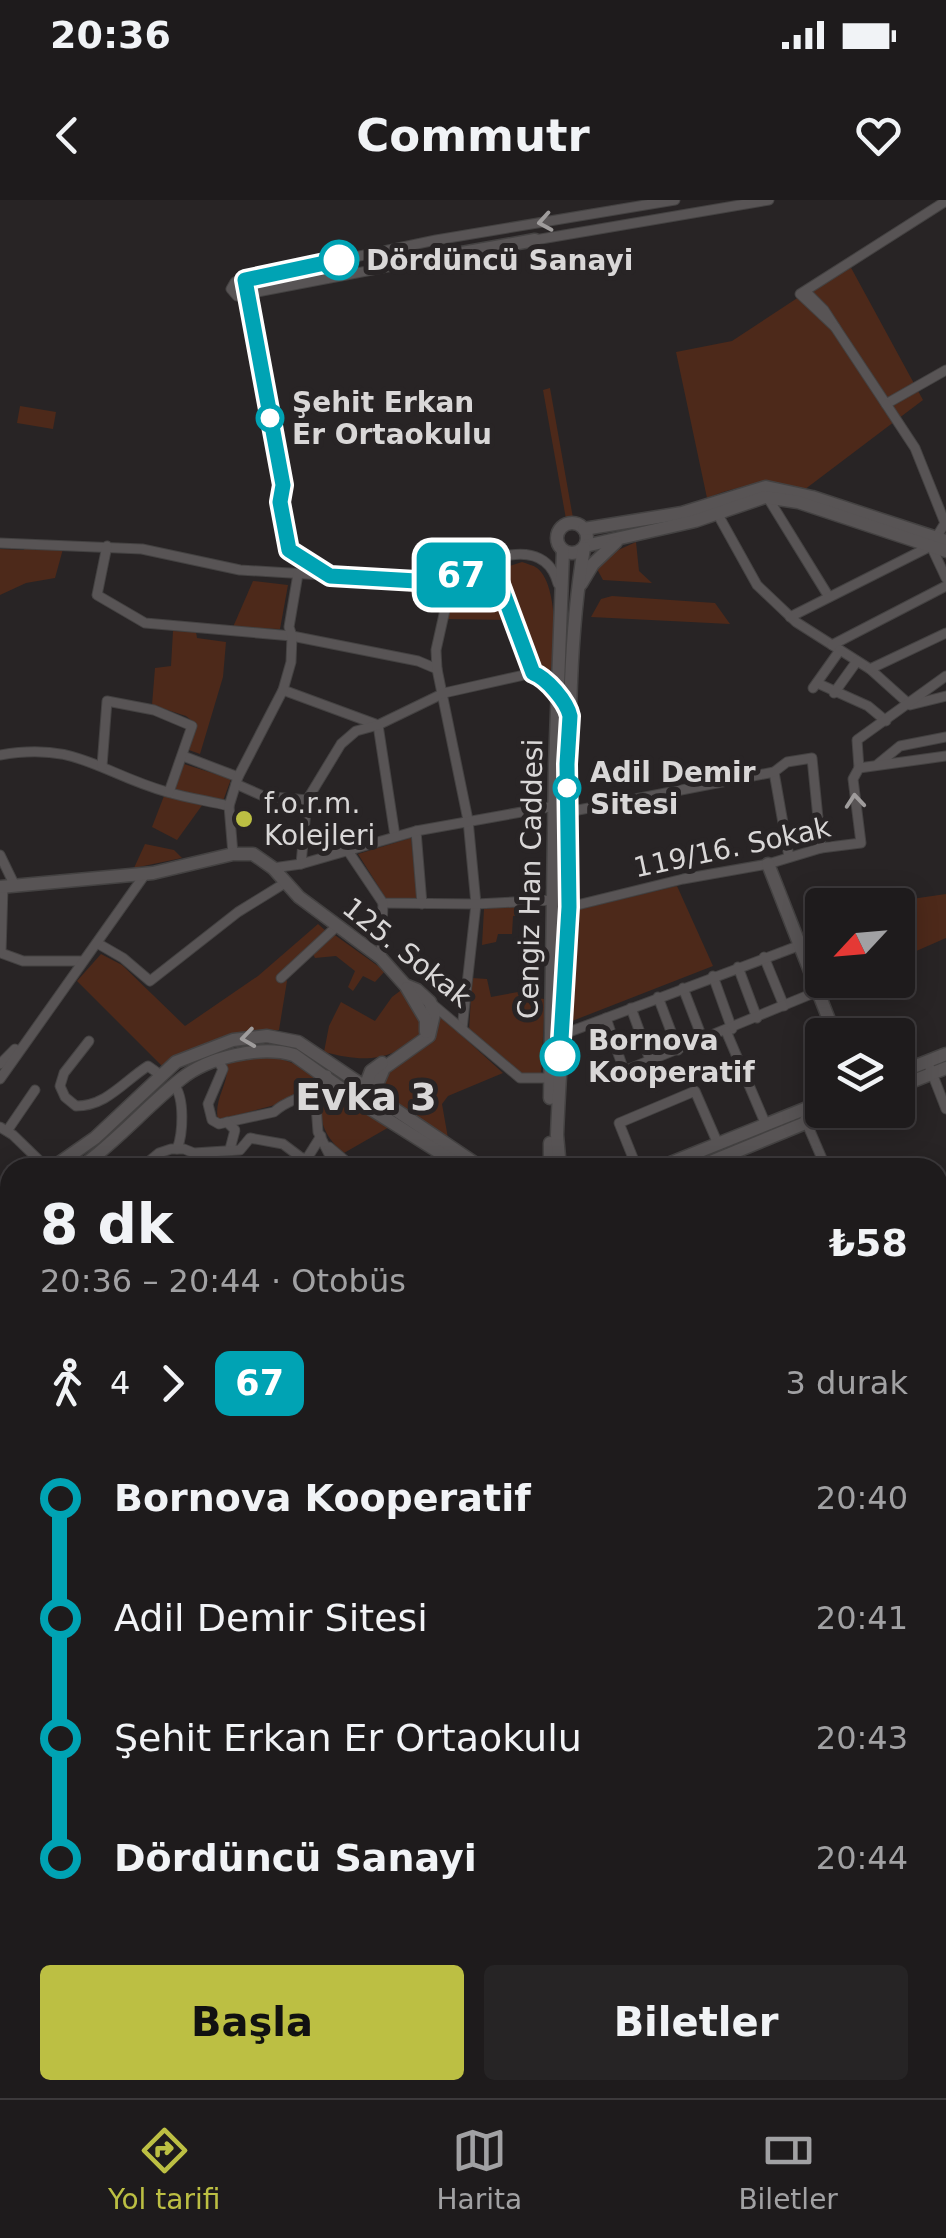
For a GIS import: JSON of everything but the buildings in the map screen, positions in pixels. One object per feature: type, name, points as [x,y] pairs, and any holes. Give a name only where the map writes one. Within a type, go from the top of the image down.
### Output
[{"type":"main road","points":[[445,256],[535,240]]},
{"type":"main road","points":[[584,529],[682,512],[766,487],[812,497],[938,542],[946,551]]},
{"type":"main road","points":[[584,547],[584,529],[576,524],[562,526],[557,539],[562,550],[575,553],[584,547],[696,522],[750,500],[768,498],[798,502],[938,542]]},
{"type":"main road","points":[[576,595],[592,564],[622,538]]},
{"type":"main road","name":"Cengiz Han Caddesi","points":[[564,704],[584,547]]},
{"type":"main road","name":"Cengiz Han Caddesi","points":[[556,1158],[562,1035],[562,550]]},
{"type":"main road","points":[[6,886],[146,874],[233,854],[252,854],[274,868]]},
{"type":"main road","points":[[768,864],[805,964]]},
{"type":"main road","name":"125. Sokak","points":[[274,868],[285,883],[336,927],[381,958],[425,1004]]},
{"type":"main road","name":"Cengiz Han Caddesi","points":[[555,1158],[550,1078],[562,904]]},
{"type":"main road","points":[[369,1096],[375,1067],[423,1040],[427,1029],[425,1004]]},
{"type":"main road","points":[[65,1158],[96,1138],[176,1062],[216,1045],[249,1038],[312,1050],[451,1158]]},
{"type":"main road","points":[[92,1158],[183,1077],[218,1060],[284,1044]]},
{"type":"main road","points":[[284,1044],[327,1075],[369,1096],[466,1158]]},
{"type":"main road","points":[[935,1067],[946,1054]]},
{"type":"main road","points":[[691,1158],[766,1125],[804,1116]]},
{"type":"main road","points":[[717,1158],[804,1116]]},
{"type":"street","points":[[445,256],[237,296],[232,289],[234,282],[436,240],[675,200]]},
{"type":"street","points":[[535,240],[768,200]]},
{"type":"street","points":[[946,201],[803,292],[835,327],[906,431],[945,523],[938,542],[946,578]]},
{"type":"street","points":[[886,404],[946,370]]},
{"type":"street","points":[[768,498],[830,598]]},
{"type":"street","points":[[716,513],[757,585],[790,617],[858,661],[910,705]]},
{"type":"street","points":[[790,617],[938,542]]},
{"type":"street","points":[[0,543],[142,548],[240,570],[451,583]]},
{"type":"street","points":[[108,546],[97,595],[145,623],[292,636],[418,661],[437,669]]},
{"type":"street","points":[[462,1029],[476,904],[468,820],[436,650],[451,583],[466,570],[494,560],[562,550]]},
{"type":"street","points":[[538,556],[550,565],[560,591]]},
{"type":"street","points":[[494,560],[533,673]]},
{"type":"street","points":[[233,854],[229,806],[237,781],[283,690],[291,662],[292,636],[288,627],[298,574]]},
{"type":"street","points":[[886,721],[868,706],[815,686],[836,648],[946,586]]},
{"type":"street","points":[[870,670],[946,634]]},
{"type":"street","points":[[834,693],[858,661]]},
{"type":"street","points":[[300,864],[308,800],[341,744],[356,732],[444,693],[533,673],[542,676],[564,704]]},
{"type":"street","points":[[946,676],[857,740],[859,768],[946,756]]},
{"type":"street","points":[[283,690],[378,725]]},
{"type":"street","points":[[910,705],[946,696]]},
{"type":"street","points":[[102,766],[108,701],[170,715],[192,726],[169,792]]},
{"type":"street","points":[[378,725],[395,836]]},
{"type":"street","points":[[878,764],[900,746],[946,738]]},
{"type":"street","points":[[0,755],[37,750],[61,752],[169,792],[229,806]]},
{"type":"street","points":[[183,756],[263,796],[308,800]]},
{"type":"street","points":[[274,868],[468,820],[561,809],[774,772],[787,762],[812,758],[821,848]]},
{"type":"street","name":"119/16. Sokak","points":[[383,903],[562,904],[768,864],[821,848],[861,843],[853,779],[859,768]]},
{"type":"street","points":[[774,772],[789,856]]},
{"type":"street","points":[[416,831],[422,904]]},
{"type":"street","points":[[348,851],[383,903],[381,958]]},
{"type":"street","points":[[0,855],[6,886],[0,952],[23,961],[82,961]]},
{"type":"street","points":[[0,1079],[146,874]]},
{"type":"street","points":[[98,943],[150,981],[238,912],[285,883]]},
{"type":"street","points":[[281,978],[336,927]]},
{"type":"street","points":[[562,1035],[798,946]]},
{"type":"street","points":[[764,957],[784,1006]]},
{"type":"street","points":[[738,967],[757,1018]]},
{"type":"street","points":[[713,976],[729,1030],[766,1125]]},
{"type":"street","points":[[683,988],[703,1040]]},
{"type":"street","points":[[658,997],[678,1050]]},
{"type":"street","points":[[606,1018],[624,1071],[805,997]]},
{"type":"street","name":"125. Sokak","points":[[425,1004],[462,1029],[520,1078],[550,1078]]},
{"type":"street","points":[[632,1008],[650,1060]]},
{"type":"street","points":[[0,1064],[31,1032]]},
{"type":"street","points":[[89,1041],[64,1073],[60,1086],[76,1106],[91,1106],[148,1066],[162,1076]]},
{"type":"street","points":[[218,1060],[223,1069],[208,1104],[212,1120],[220,1124],[274,1112],[315,1092],[327,1075]]},
{"type":"street","points":[[935,1067],[946,1109]]},
{"type":"street","points":[[174,1085],[180,1092],[182,1112],[182,1137],[177,1149]]},
{"type":"street","points":[[35,1090],[3,1129],[37,1158]]},
{"type":"street","points":[[633,1158],[619,1123],[694,1091],[718,1144]]},
{"type":"street","points":[[315,1092],[324,1140],[332,1158]]},
{"type":"street","points":[[804,1116],[822,1158]]},
{"type":"street","points":[[227,1122],[235,1130],[230,1149]]},
{"type":"street","points":[[194,1153],[240,1150],[250,1138],[283,1144],[302,1158]]},
{"type":"street","points":[[311,1158],[324,1140]]},
{"type":"street","points":[[324,1140],[343,1158]]},
{"type":"street","points":[[152,1158],[177,1149],[205,1158]]},
{"type":"shaded area","points":[[849,264],[923,400],[804,490],[755,485],[707,498],[676,352],[732,341]]},
{"type":"shaded area","points":[[550,388],[573,518],[566,519],[543,390]]},
{"type":"shaded area","points":[[20,406],[56,412],[53,429],[17,423]]},
{"type":"shaded area","points":[[636,542],[639,571],[652,583],[603,580],[597,569],[616,551]]},
{"type":"shaded area","points":[[25,546],[63,549],[55,578],[26,583],[0,595],[0,549],[24,550]]},
{"type":"shaded area","points":[[522,562],[537,568],[549,589],[554,637],[549,676],[543,667],[533,667],[497,570]]},
{"type":"shaded area","points":[[483,572],[492,576],[508,620],[447,619],[458,587]]},
{"type":"shaded area","points":[[253,581],[288,585],[280,629],[233,627]]},
{"type":"shaded area","points":[[612,596],[715,603],[730,624],[591,617],[601,599]]},
{"type":"shaded area","points":[[173,631],[196,632],[197,638],[226,642],[223,677],[200,754],[189,750],[197,725],[186,716],[152,705],[155,668],[171,666]]},
{"type":"shaded area","points":[[184,764],[231,779],[223,801],[175,789]]},
{"type":"shaded area","points":[[164,796],[203,804],[177,840],[152,827]]},
{"type":"shaded area","points":[[411,838],[417,900],[387,900],[358,854]]},
{"type":"shaded area","points":[[145,844],[174,850],[182,858],[134,868]]},
{"type":"shaded area","points":[[677,886],[713,966],[567,1023],[573,911]]},
{"type":"shaded area","points":[[946,894],[946,938],[915,952],[915,898]]},
{"type":"shaded area","points":[[524,905],[523,915],[513,916],[512,934],[498,934],[496,942],[482,945],[484,909]]},
{"type":"shaded area","points":[[318,924],[327,932],[281,974],[287,981],[279,1030],[232,1034],[164,1068],[77,981],[101,954],[122,965],[185,1026],[258,976]]},
{"type":"shaded area","points":[[332,933],[385,971],[375,982],[363,976],[353,991],[348,987],[355,971],[336,956],[315,958],[313,954]]},
{"type":"shaded area","points":[[472,978],[487,979],[491,997],[518,992],[522,997],[545,999],[541,1074],[518,1074],[469,1032]]},
{"type":"shaded area","points":[[404,988],[418,1012],[422,1033],[410,1043],[376,1058],[324,1052],[329,1026],[341,1002],[375,1021],[392,997]]},
{"type":"shaded area","points":[[438,1014],[503,1073],[448,1096],[442,1104],[448,1138],[386,1096],[384,1073],[427,1043]]},
{"type":"shaded area","points":[[273,1056],[309,1069],[321,1079],[294,1100],[218,1120],[226,1063]]},
{"type":"shaded area","points":[[327,1081],[358,1108],[391,1126],[344,1153],[330,1138],[322,1121],[321,1102]]},
{"type":"bus line","name":"67","points":[[339,260],[245,280],[283,485],[280,502],[289,550],[330,576],[451,583],[466,570],[491,560],[533,673],[542,676],[569,708],[569,907],[560,1056]]},
{"type":"place","name":"Dördüncü Sanayi","points":[[339,260]]},
{"type":"place","name":"Şehit Erkan Er Ortaokulu","points":[[270,418]]},
{"type":"place","name":"Adil Demir Sitesi","points":[[567,788]]},
{"type":"place","name":"f.o.r.m. Kolejleri","points":[[244,819]]},
{"type":"place","name":"Bornova Kooperatif","points":[[560,1056]]},
{"type":"district","name":"Evka 3","points":[[366,1097]]}]
